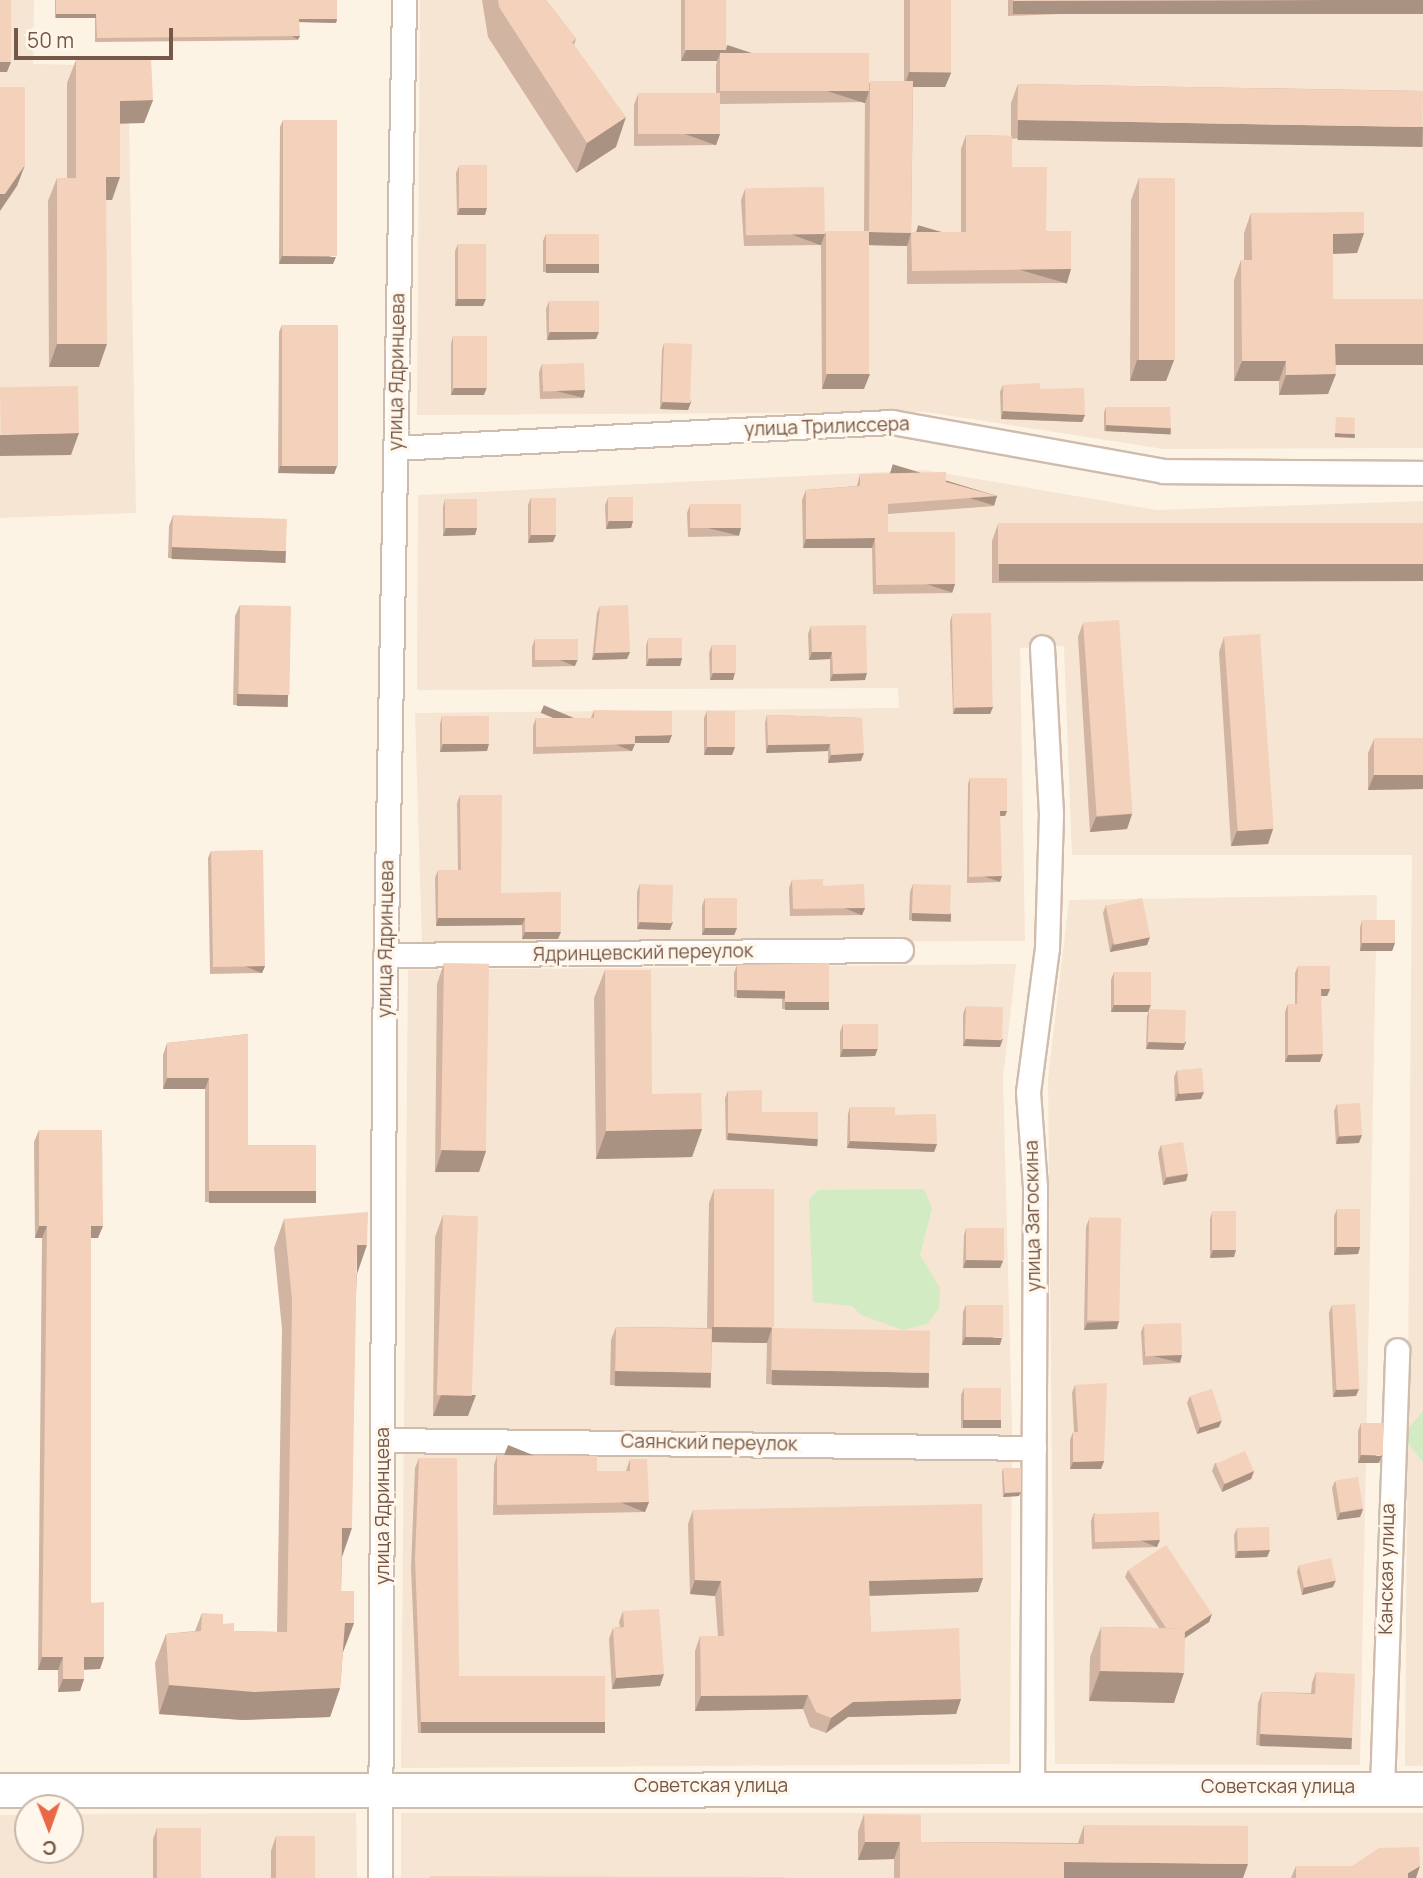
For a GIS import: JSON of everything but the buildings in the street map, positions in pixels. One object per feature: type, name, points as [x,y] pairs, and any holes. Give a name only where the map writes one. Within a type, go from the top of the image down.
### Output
[{"type":"main road","name":"Советская улица","points":[[0,1790],[381,1786],[1423,1789]]},
{"type":"street","name":"улица Ядринцева","points":[[380,1878],[385,955],[404,0]]},
{"type":"street","name":"улица Трилиссера","points":[[396,447],[892,422],[1163,471],[1423,473]]},
{"type":"street","name":"улица Загоскина","points":[[1032,1787],[1035,1186],[1028,1092],[1047,948],[1051,814],[1042,647]]},
{"type":"street","name":"Ядринцевский переулок","points":[[385,955],[901,950]]},
{"type":"street","name":"Канская улица","points":[[1382,1788],[1396,1350]]},
{"type":"street","name":"Саянский переулок","points":[[383,1440],[1034,1448]]},
{"type":"shaded area","points":[[0,0],[34,0],[33,64],[128,66],[136,513],[0,518]]},
{"type":"shaded area","points":[[420,0],[1423,0],[1423,448],[1164,449],[926,412],[417,415]]},
{"type":"shaded area","points":[[925,470],[1157,510],[1423,501],[1423,1766],[1405,1766],[1412,855],[1072,855],[1064,646],[1020,648],[1025,941],[422,943],[415,713],[899,708],[898,688],[417,690],[418,495]]},
{"type":"shaded area","points":[[1377,895],[1360,1765],[1055,1764],[1048,1079],[1069,900]]},
{"type":"shaded area","points":[[1016,964],[1003,1078],[1012,1425],[1010,1764],[401,1768],[408,970]]},
{"type":"shaded area","points":[[356,1813],[357,1878],[0,1878],[0,1815],[14,1815],[14,1864],[84,1864],[84,1814]]},
{"type":"shaded area","points":[[401,1813],[1423,1813],[1423,1878],[401,1878]]},
{"type":"green space","points":[[924,1189],[932,1208],[920,1255],[940,1288],[939,1308],[927,1324],[903,1330],[861,1315],[852,1306],[813,1302],[809,1200],[818,1190]]},
{"type":"green space","points":[[1423,1411],[1423,1462],[1402,1436]]}]
